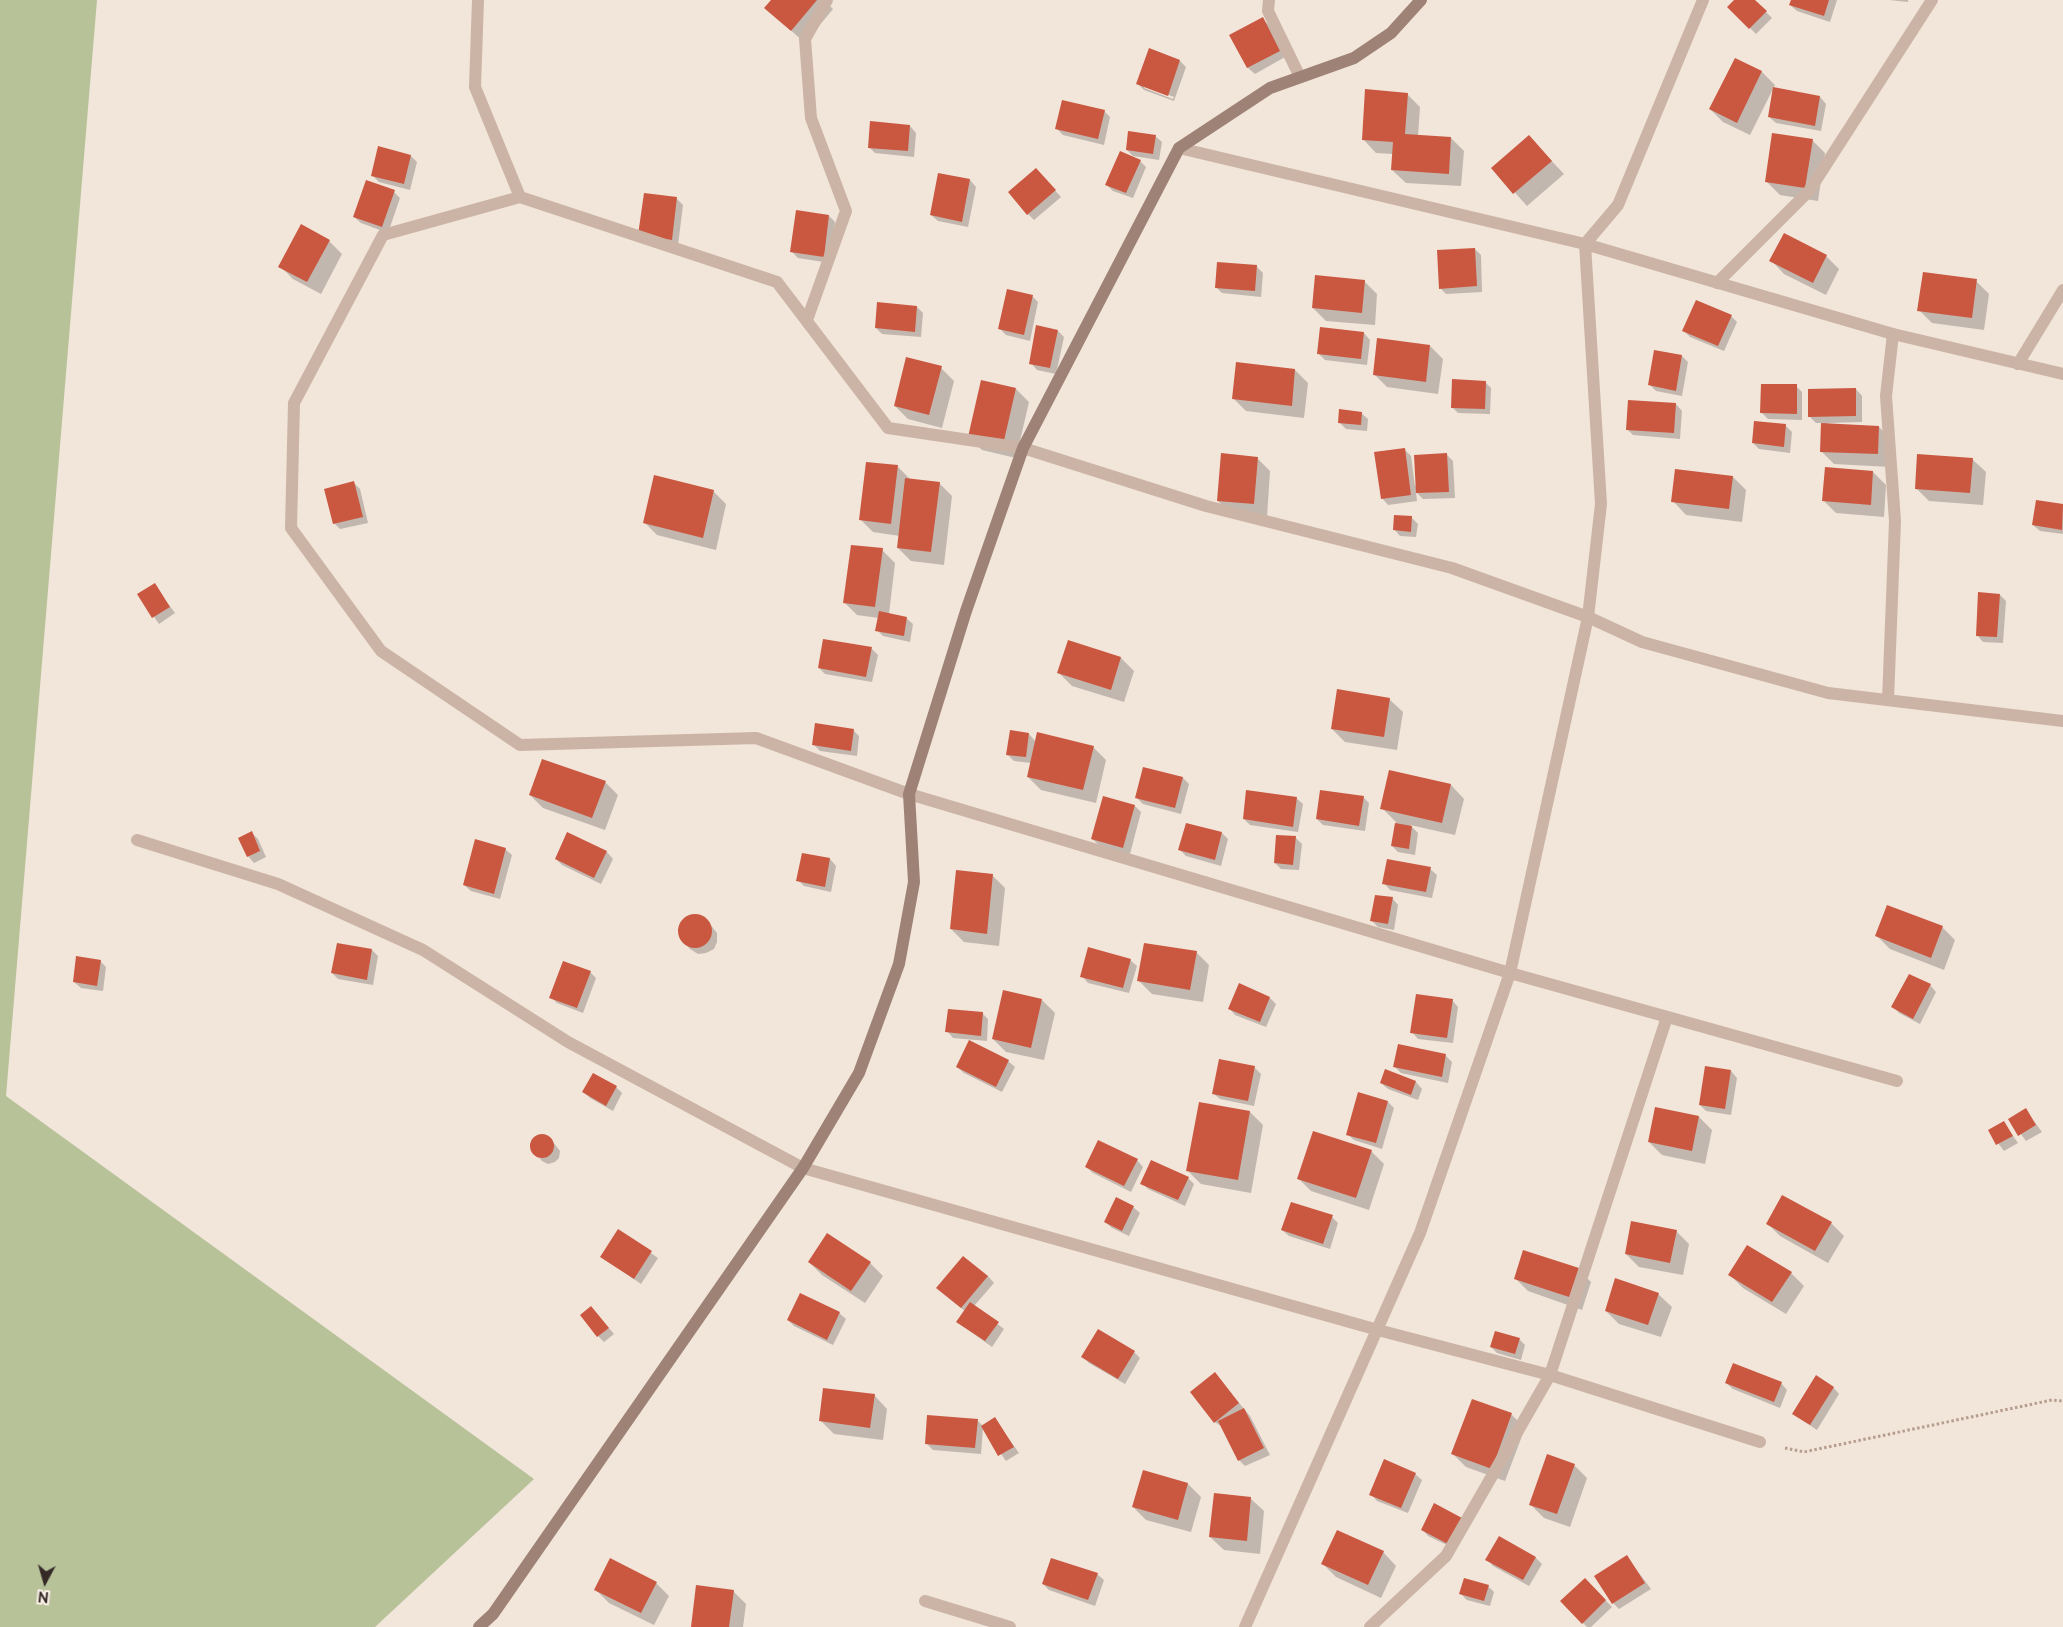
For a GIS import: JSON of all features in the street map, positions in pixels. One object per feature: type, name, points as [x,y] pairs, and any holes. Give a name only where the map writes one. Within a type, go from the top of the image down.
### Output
[{"type":"street","points":[[478,0],[475,87],[520,197]]},
{"type":"street","points":[[806,320],[846,211],[810,118],[805,39],[827,0]]},
{"type":"street","points":[[1269,0],[1268,10],[1300,77]]},
{"type":"street","points":[[478,1627],[493,1614],[803,1168],[859,1073],[899,964],[914,882],[909,794],[966,611],[1024,448],[1179,148],[1270,88],[1354,58],[1391,33],[1420,0]]},
{"type":"street","points":[[1245,1627],[1420,1233],[1510,973],[1588,617],[1601,504],[1585,244],[1618,205],[1704,0]]},
{"type":"street","points":[[1717,283],[1809,191],[1932,0]]},
{"type":"street","points":[[1179,148],[1585,244],[1893,334],[2063,374]]},
{"type":"street","points":[[1897,1081],[1510,973],[909,794],[756,738],[520,745],[381,651],[291,528],[294,403],[383,235],[520,197],[777,282],[888,428],[1024,448],[1206,506],[1452,568],[1588,617],[1651,644],[1828,693],[2063,721]]},
{"type":"street","points":[[2018,364],[2063,290]]},
{"type":"street","points":[[1888,700],[1895,520],[1886,396],[1893,334]]},
{"type":"street","points":[[137,840],[278,884],[423,950],[568,1042],[803,1168],[1378,1330],[1550,1375],[1760,1442]]},
{"type":"street","points":[[1370,1627],[1446,1556],[1550,1375],[1666,1017]]},
{"type":"street","points":[[925,1601],[1010,1627]]},
{"type":"path","points":[[1760,1442],[1804,1452],[2052,1400],[2063,1401]]},
{"type":"green space","points":[[0,0],[97,0],[6,1096],[534,1479],[375,1627],[0,1627]]},
{"type":"building","points":[[771,0],[817,0],[791,31],[764,8]]},
{"type":"building","points":[[1734,0],[1755,0],[1767,11],[1749,29],[1727,7]]},
{"type":"building","points":[[1791,0],[1829,0],[1824,16],[1789,5]]},
{"type":"building","points":[[1263,17],[1280,51],[1247,68],[1229,35]]},
{"type":"building","points":[[1149,48],[1180,60],[1168,96],[1136,84]]},
{"type":"building","points":[[1735,58],[1762,71],[1737,123],[1709,109]]},
{"type":"building","points":[[1773,87],[1820,96],[1815,126],[1768,117]]},
{"type":"building","points":[[1365,89],[1408,93],[1405,134],[1451,137],[1449,174],[1391,170],[1393,142],[1362,140]]},
{"type":"building","points":[[1062,100],[1105,110],[1098,139],[1055,129]]},
{"type":"building","points":[[870,121],[910,125],[908,151],[868,148]]},
{"type":"building","points":[[1128,131],[1156,135],[1153,154],[1126,150]]},
{"type":"building","points":[[1772,133],[1813,139],[1805,188],[1765,182]]},
{"type":"building","points":[[1529,135],[1552,161],[1513,194],[1491,168]]},
{"type":"building","points":[[378,146],[411,155],[404,184],[371,176]]},
{"type":"building","points":[[1120,151],[1141,160],[1126,193],[1105,185]]},
{"type":"building","points":[[1036,168],[1056,190],[1027,215],[1008,192]]},
{"type":"building","points":[[938,173],[970,179],[962,222],[930,215]]},
{"type":"building","points":[[366,180],[395,190],[382,227],[353,217]]},
{"type":"building","points":[[644,193],[677,197],[672,240],[638,235]]},
{"type":"building","points":[[796,210],[829,215],[824,257],[790,252]]},
{"type":"building","points":[[301,224],[330,240],[307,282],[278,267]]},
{"type":"building","points":[[1784,233],[1827,255],[1813,283],[1769,261]]},
{"type":"building","points":[[1475,248],[1477,286],[1439,289],[1437,250]]},
{"type":"building","points":[[1217,262],[1257,265],[1255,291],[1215,288]]},
{"type":"building","points":[[1923,272],[1977,279],[1972,318],[1917,311]]},
{"type":"building","points":[[1315,275],[1365,280],[1362,313],[1312,308]]},
{"type":"building","points":[[1007,289],[1033,295],[1024,335],[998,329]]},
{"type":"building","points":[[1696,300],[1732,315],[1718,346],[1682,331]]},
{"type":"building","points":[[877,302],[917,306],[915,332],[875,328]]},
{"type":"building","points":[[1036,325],[1058,330],[1050,368],[1029,364]]},
{"type":"building","points":[[1320,327],[1364,332],[1361,359],[1317,354]]},
{"type":"building","points":[[1377,338],[1430,345],[1426,382],[1373,375]]},
{"type":"building","points":[[1654,350],[1682,355],[1676,391],[1648,385]]},
{"type":"building","points":[[906,357],[942,366],[929,415],[894,406]]},
{"type":"building","points":[[1236,362],[1295,369],[1292,406],[1232,399]]},
{"type":"building","points":[[1452,379],[1486,381],[1485,409],[1451,408]]},
{"type":"building","points":[[981,380],[1016,388],[1003,445],[968,437]]},
{"type":"building","points":[[1761,384],[1797,384],[1797,414],[1760,413]]},
{"type":"building","points":[[1856,388],[1856,416],[1808,417],[1808,389]]},
{"type":"building","points":[[1628,400],[1676,403],[1674,433],[1626,430]]},
{"type":"building","points":[[1339,409],[1362,412],[1361,425],[1338,423]]},
{"type":"building","points":[[1754,421],[1786,424],[1784,447],[1752,443]]},
{"type":"building","points":[[1821,423],[1879,426],[1878,454],[1820,452]]},
{"type":"building","points":[[1405,448],[1411,495],[1381,499],[1374,452]]},
{"type":"building","points":[[1221,453],[1258,457],[1254,504],[1217,501]]},
{"type":"building","points":[[1447,453],[1449,492],[1416,493],[1414,455]]},
{"type":"building","points":[[1917,454],[1973,458],[1970,493],[1915,489]]},
{"type":"building","points":[[866,462],[898,465],[891,524],[859,520]]},
{"type":"building","points":[[1825,467],[1873,471],[1871,505],[1822,501]]},
{"type":"building","points":[[1675,469],[1733,476],[1729,509],[1671,502]]},
{"type":"building","points":[[654,475],[714,490],[703,538],[643,523]]},
{"type":"building","points":[[905,478],[940,482],[931,552],[897,548]]},
{"type":"building","points":[[354,481],[363,517],[333,524],[324,489]]},
{"type":"building","points":[[2036,500],[2063,504],[2062,530],[2032,525]]},
{"type":"building","points":[[1394,515],[1412,516],[1411,532],[1393,530]]},
{"type":"building","points":[[851,545],[883,548],[875,607],[843,603]]},
{"type":"building","points":[[155,583],[170,607],[152,618],[137,594]]},
{"type":"building","points":[[1978,592],[2000,594],[1997,637],[1976,636]]},
{"type":"building","points":[[879,611],[907,617],[904,636],[875,631]]},
{"type":"building","points":[[823,639],[872,647],[866,677],[818,668]]},
{"type":"building","points":[[1068,640],[1121,657],[1111,690],[1057,673]]},
{"type":"building","points":[[1337,689],[1390,698],[1384,737],[1331,729]]},
{"type":"building","points":[[815,723],[854,729],[851,751],[812,745]]},
{"type":"building","points":[[1010,730],[1029,733],[1026,757],[1006,755]]},
{"type":"building","points":[[1037,732],[1094,746],[1083,790],[1027,777]]},
{"type":"building","points":[[542,759],[606,781],[592,818],[529,795]]},
{"type":"building","points":[[1143,767],[1183,777],[1175,808],[1135,798]]},
{"type":"building","points":[[1389,770],[1451,784],[1442,823],[1380,809]]},
{"type":"building","points":[[1246,790],[1297,797],[1293,827],[1243,819]]},
{"type":"building","points":[[1320,790],[1364,796],[1359,826],[1316,819]]},
{"type":"building","points":[[1103,796],[1135,805],[1123,848],[1091,839]]},
{"type":"building","points":[[1186,823],[1222,832],[1215,860],[1178,850]]},
{"type":"building","points":[[1395,823],[1412,826],[1409,849],[1391,846]]},
{"type":"building","points":[[252,831],[260,851],[247,857],[238,838]]},
{"type":"building","points":[[567,832],[607,851],[594,878],[555,859]]},
{"type":"building","points":[[1276,835],[1296,836],[1293,865],[1274,863]]},
{"type":"building","points":[[475,839],[506,848],[494,894],[463,885]]},
{"type":"building","points":[[802,853],[830,858],[825,887],[796,881]]},
{"type":"building","points":[[1387,859],[1431,867],[1426,892],[1382,884]]},
{"type":"building","points":[[956,870],[993,874],[987,934],[950,929]]},
{"type":"building","points":[[1375,895],[1393,897],[1388,924],[1370,921]]},
{"type":"building","points":[[1887,905],[1943,926],[1931,958],[1875,936]]},
{"type":"building","points":[[695,914],[702,915],[707,919],[711,924],[711,938],[707,943],[702,947],[695,948],[688,947],[683,943],[679,938],[678,931],[679,924],[683,919],[688,915]]},
{"type":"building","points":[[337,943],[372,949],[367,980],[331,973]]},
{"type":"building","points":[[1144,943],[1197,951],[1190,990],[1137,981]]},
{"type":"building","points":[[1088,947],[1131,959],[1123,988],[1080,977]]},
{"type":"building","points":[[76,956],[101,960],[97,986],[73,982]]},
{"type":"building","points":[[563,961],[591,971],[577,1008],[549,998]]},
{"type":"building","points":[[1909,974],[1931,984],[1913,1019],[1891,1007]]},
{"type":"building","points":[[1239,983],[1270,997],[1260,1022],[1228,1009]]},
{"type":"building","points":[[1003,990],[1042,999],[1031,1048],[992,1039]]},
{"type":"building","points":[[1416,994],[1453,999],[1447,1038],[1410,1033]]},
{"type":"building","points":[[948,1009],[983,1012],[981,1036],[945,1032]]},
{"type":"building","points":[[969,1040],[1009,1060],[996,1087],[956,1067]]},
{"type":"building","points":[[1398,1044],[1446,1054],[1442,1077],[1393,1067]]},
{"type":"building","points":[[1219,1059],[1255,1066],[1248,1101],[1212,1094]]},
{"type":"building","points":[[1705,1066],[1731,1070],[1725,1109],[1699,1105]]},
{"type":"building","points":[[1385,1069],[1416,1081],[1411,1095],[1380,1083]]},
{"type":"building","points":[[593,1073],[617,1086],[606,1106],[582,1092]]},
{"type":"building","points":[[1358,1092],[1388,1101],[1376,1143],[1346,1135]]},
{"type":"building","points":[[1199,1102],[1250,1111],[1238,1180],[1186,1171]]},
{"type":"building","points":[[1655,1107],[1699,1116],[1692,1151],[1648,1142]]},
{"type":"building","points":[[2026,1108],[2036,1125],[2018,1136],[2008,1119]]},
{"type":"building","points":[[2004,1121],[2013,1136],[1996,1145],[1988,1130]]},
{"type":"building","points":[[1313,1131],[1372,1150],[1356,1198],[1297,1179]]},
{"type":"building","points":[[542,1134],[547,1135],[553,1141],[553,1151],[547,1157],[542,1158],[537,1157],[531,1151],[530,1146],[531,1141],[537,1135]]},
{"type":"building","points":[[1098,1140],[1138,1159],[1124,1186],[1085,1167]]},
{"type":"building","points":[[1151,1160],[1189,1177],[1178,1200],[1140,1184]]},
{"type":"building","points":[[1782,1195],[1832,1222],[1815,1251],[1766,1224]]},
{"type":"building","points":[[1116,1197],[1134,1206],[1122,1231],[1104,1222]]},
{"type":"building","points":[[1291,1202],[1333,1215],[1323,1244],[1281,1230]]},
{"type":"building","points":[[1631,1221],[1677,1230],[1670,1263],[1625,1254]]},
{"type":"building","points":[[618,1229],[652,1251],[634,1279],[600,1257]]},
{"type":"building","points":[[827,1233],[871,1262],[851,1291],[808,1262]]},
{"type":"building","points":[[1747,1245],[1792,1272],[1772,1302],[1728,1275]]},
{"type":"building","points":[[1523,1250],[1579,1268],[1569,1297],[1514,1279]]},
{"type":"building","points":[[963,1256],[988,1276],[961,1308],[936,1288]]},
{"type":"building","points":[[1615,1278],[1659,1293],[1648,1325],[1605,1311]]},
{"type":"building","points":[[800,1293],[840,1312],[827,1340],[787,1320]]},
{"type":"building","points":[[970,1302],[999,1322],[985,1341],[956,1322]]},
{"type":"building","points":[[591,1306],[609,1328],[597,1337],[580,1315]]},
{"type":"building","points":[[1098,1329],[1135,1351],[1118,1379],[1081,1357]]},
{"type":"building","points":[[1495,1331],[1520,1338],[1515,1354],[1490,1347]]},
{"type":"building","points":[[1733,1363],[1782,1382],[1774,1402],[1725,1383]]},
{"type":"building","points":[[1215,1372],[1239,1403],[1214,1423],[1190,1392]]},
{"type":"building","points":[[1816,1375],[1834,1387],[1810,1425],[1792,1414]]},
{"type":"building","points":[[823,1388],[875,1394],[870,1428],[819,1421]]},
{"type":"building","points":[[1472,1399],[1512,1413],[1492,1469],[1451,1454]]},
{"type":"building","points":[[1244,1408],[1264,1448],[1238,1461],[1218,1421]]},
{"type":"building","points":[[927,1415],[978,1419],[975,1448],[925,1444]]},
{"type":"building","points":[[995,1417],[1014,1447],[998,1456],[981,1426]]},
{"type":"building","points":[[1547,1454],[1575,1464],[1557,1514],[1529,1505]]},
{"type":"building","points":[[1384,1459],[1416,1473],[1401,1508],[1369,1495]]},
{"type":"building","points":[[1143,1470],[1188,1483],[1178,1520],[1132,1507]]},
{"type":"building","points":[[1214,1493],[1251,1497],[1247,1541],[1209,1537]]},
{"type":"building","points":[[1434,1503],[1462,1518],[1448,1544],[1421,1530]]},
{"type":"building","points":[[1337,1530],[1384,1551],[1368,1585],[1321,1564]]},
{"type":"building","points":[[1499,1536],[1536,1557],[1523,1580],[1485,1560]]},
{"type":"building","points":[[1627,1555],[1645,1583],[1612,1604],[1594,1576]]},
{"type":"building","points":[[610,1558],[657,1582],[641,1613],[594,1590]]},
{"type":"building","points":[[1051,1558],[1098,1573],[1088,1600],[1042,1584]]},
{"type":"building","points":[[1464,1578],[1489,1585],[1484,1601],[1459,1594]]},
{"type":"building","points":[[1585,1578],[1606,1600],[1582,1624],[1560,1601]]},
{"type":"building","points":[[696,1585],[734,1590],[729,1627],[691,1627]]}]
